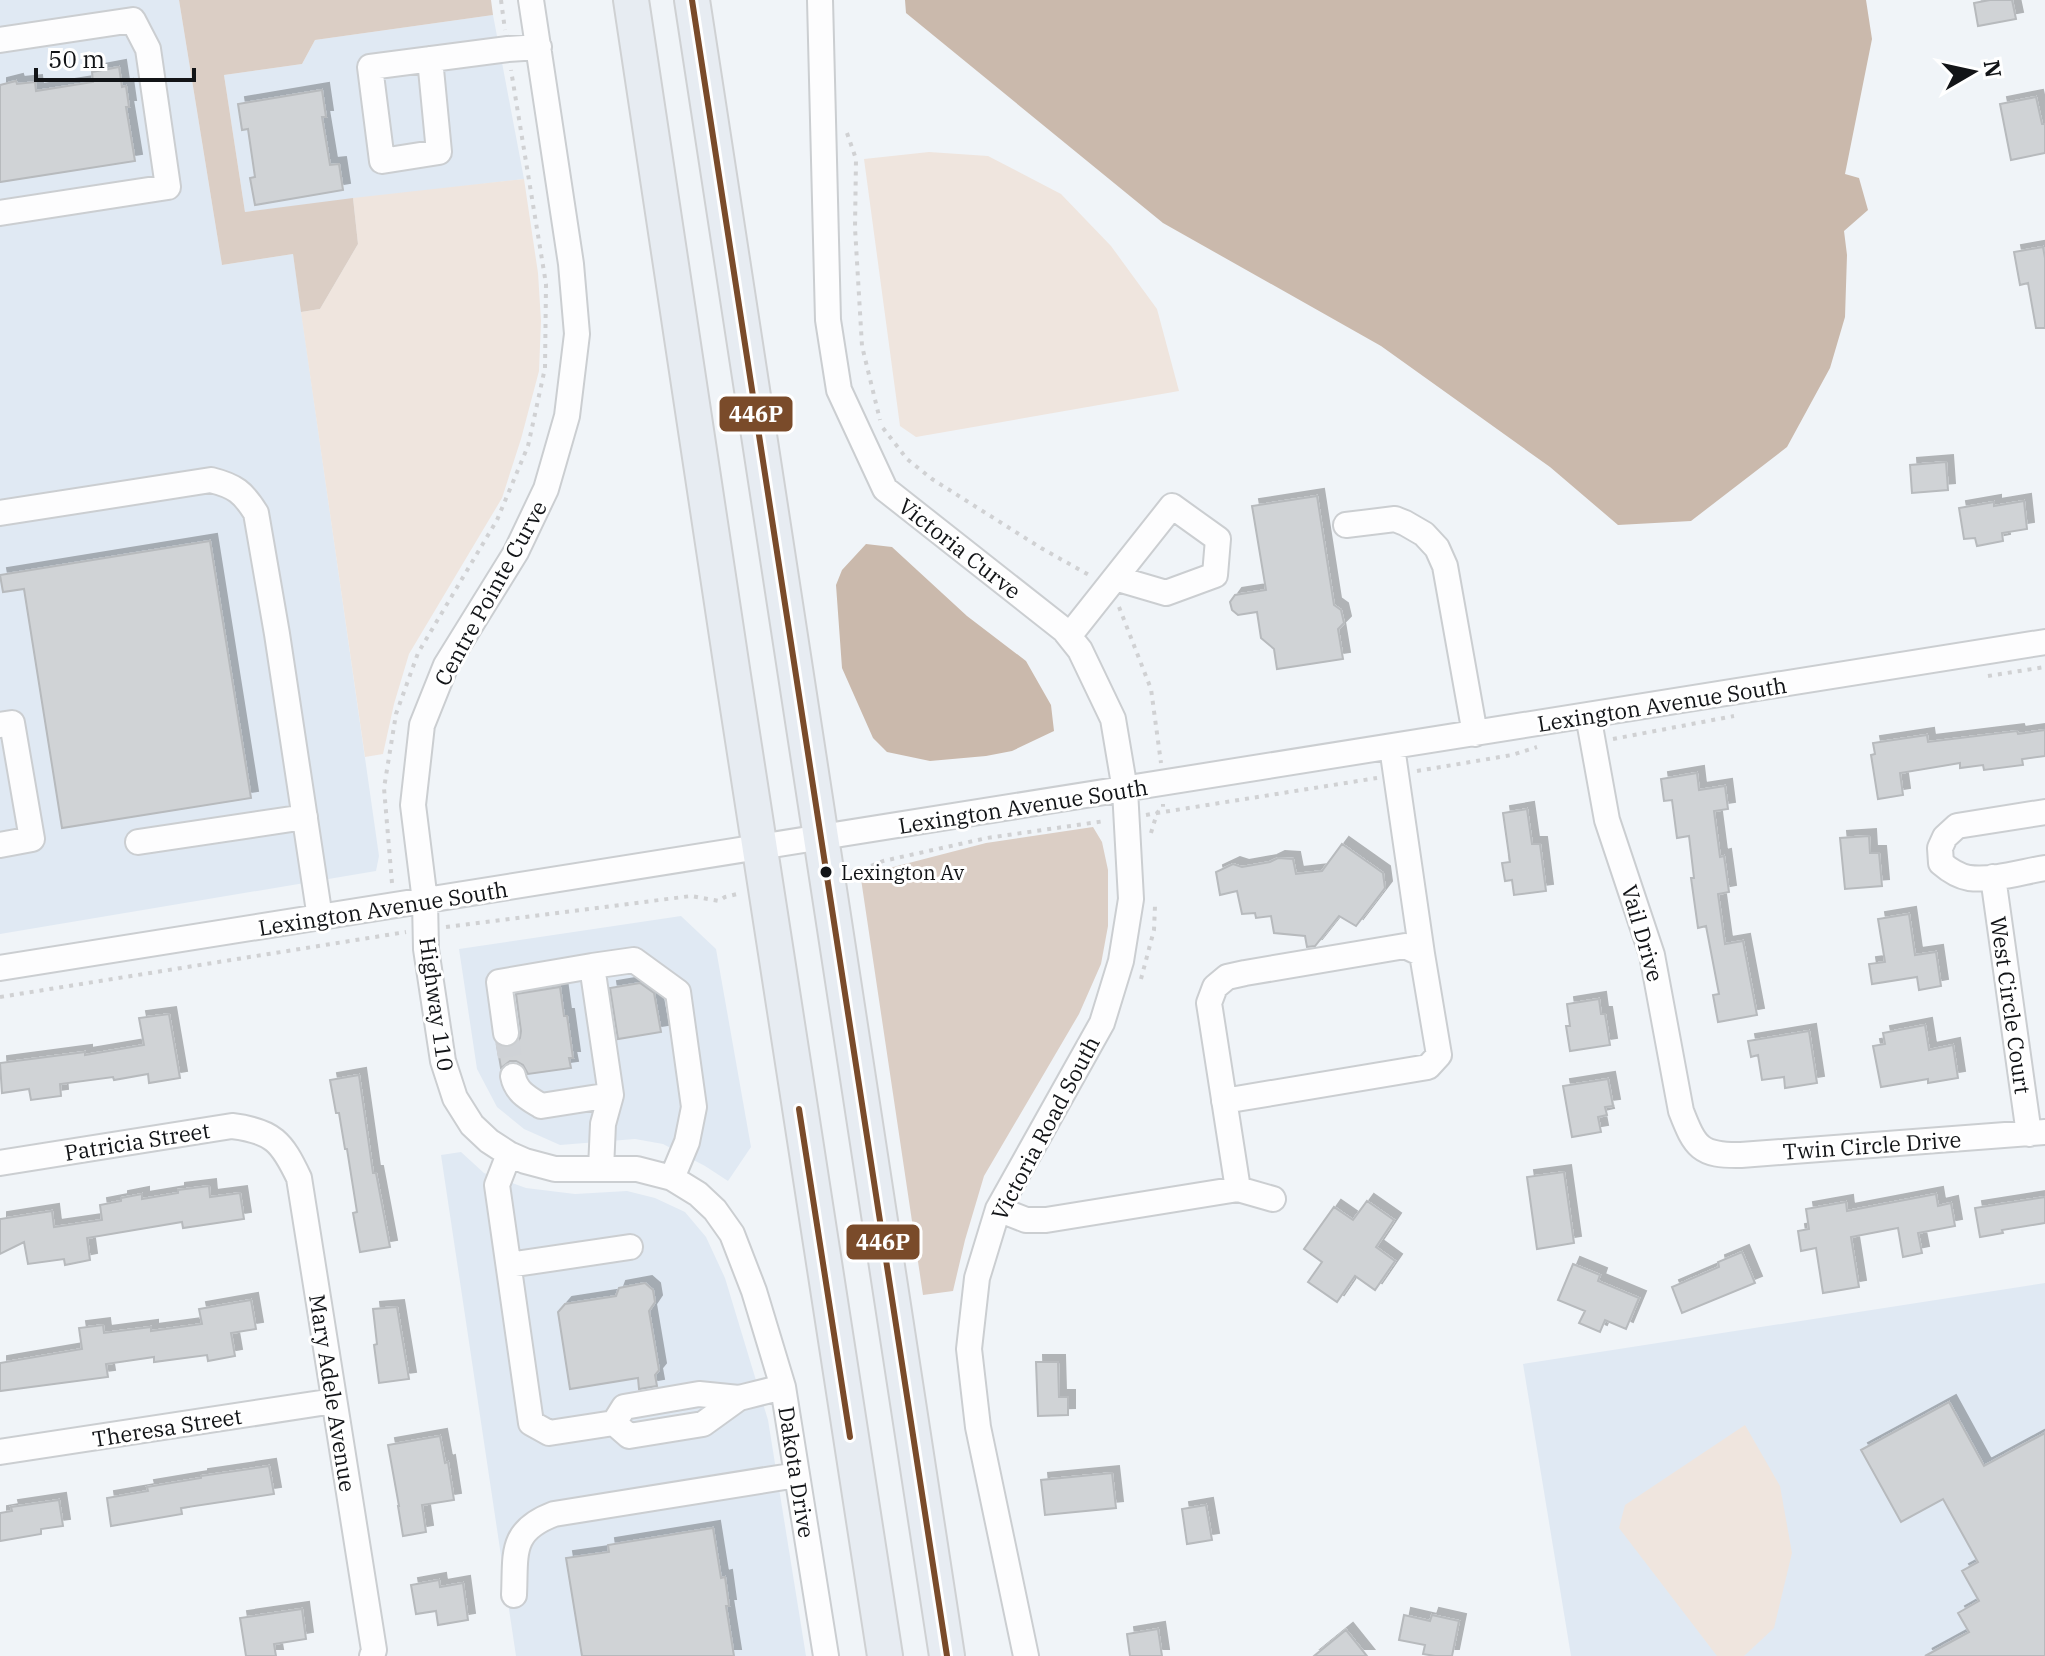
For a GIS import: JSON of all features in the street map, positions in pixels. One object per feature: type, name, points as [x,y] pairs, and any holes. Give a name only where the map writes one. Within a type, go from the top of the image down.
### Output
[{"type":"highway","points":[[631,0],[826,1288],[885,1656]]},
{"type":"highway","points":[[692,0],[939,1609],[949,1656]]},
{"type":"street","name":"Centre Pointe Curve","points":[[425,901],[413,805],[422,725],[446,665],[516,552],[546,489],[567,416],[577,334],[573,278],[531,0]]},
{"type":"street","name":"Victoria Curve","points":[[820,0],[828,320],[839,390],[885,489],[1064,630],[1080,650],[1113,719],[1125,790]]},
{"type":"street","points":[[0,40],[133,20],[148,49],[168,187],[0,213]]},
{"type":"street","points":[[430,59],[439,152],[382,161],[370,67],[430,59],[508,49],[539,47]]},
{"type":"street","points":[[0,513],[211,480],[230,484],[246,497],[256,513],[320,918]]},
{"type":"street","points":[[1346,525],[1395,519],[1424,534],[1437,548],[1445,566],[1475,734]]},
{"type":"street","points":[[1069,636],[1111,583]]},
{"type":"street","name":"Lexington Avenue South","points":[[0,968],[2045,642]]},
{"type":"street","name":"Vail Drive","points":[[1588,715],[1607,820],[1652,955],[1681,1111],[1690,1134],[1700,1148]]},
{"type":"street","points":[[0,725],[12,723],[32,839],[0,845]]},
{"type":"street","points":[[1224,1101],[1428,1067],[1439,1055],[1392,747]]},
{"type":"street","name":"Victoria Road South","points":[[1026,1656],[978,1427],[969,1349],[977,1278],[998,1209],[1102,1023],[1121,961],[1131,899],[1125,790]]},
{"type":"street","points":[[2045,812],[1957,826],[1945,837],[1940,848],[1941,863],[1952,872],[1968,878],[2045,868]]},
{"type":"street","points":[[138,842],[305,817]]},
{"type":"street","name":"West Circle Court","points":[[1993,877],[2037,1133]]},
{"type":"street","name":"Highway 110","points":[[425,901],[426,949],[443,1061],[450,1086],[472,1125],[509,1154],[555,1169],[637,1169],[672,1178],[698,1194],[715,1210],[732,1234],[754,1291]]},
{"type":"street","points":[[1238,1189],[1209,1003],[1215,987],[1227,977],[1405,946],[1422,954]]},
{"type":"street","points":[[506,1033],[499,982],[634,960],[678,992],[694,1107],[687,1142],[672,1178]]},
{"type":"street","points":[[592,966],[611,1095],[603,1124],[601,1169]]},
{"type":"street","points":[[513,1076],[515,1086],[541,1106],[611,1095]]},
{"type":"street","name":"Patricia Street","points":[[0,1163],[232,1126],[253,1129],[272,1138]]},
{"type":"street","name":"Twin Circle Drive","points":[[1700,1148],[1721,1156],[2037,1133]]},
{"type":"street","name":"Mary Adele Avenue","points":[[272,1138],[288,1153],[299,1178],[374,1650],[372,1656]]},
{"type":"street","points":[[509,1154],[497,1185],[531,1423],[549,1433],[614,1423],[629,1436],[703,1424],[739,1398],[783,1387]]},
{"type":"street","points":[[998,1209],[1026,1220],[1046,1220],[1238,1189],[1273,1199]]},
{"type":"street","points":[[509,1265],[630,1247]]},
{"type":"street","name":"Dakota Drive","points":[[754,1291],[783,1387],[826,1656]]},
{"type":"street","name":"Theresa Street","points":[[0,1452],[334,1401]]},
{"type":"street","points":[[514,1595],[517,1544],[524,1532],[538,1520],[554,1514],[797,1475]]},
{"type":"path","points":[[389,853],[384,788],[396,714],[418,653],[497,520],[528,446],[545,368],[546,284],[501,0]]},
{"type":"path","points":[[843,121],[856,159],[855,228],[862,346],[881,425],[907,459],[932,479],[1041,548],[1111,583],[1151,689],[1160,751]]},
{"type":"path","points":[[826,875],[987,838],[1087,824]]},
{"type":"path","points":[[447,927],[691,896],[719,901],[767,887]]},
{"type":"path","points":[[0,997],[395,933]]},
{"type":"shaded area","points":[[0,0],[179,0],[222,265],[293,254],[379,856],[376,871],[0,934]]},
{"type":"shaded area","points":[[179,0],[491,0],[493,15],[315,40],[302,64],[224,75],[245,212],[353,198],[358,244],[320,309],[301,312],[293,254],[222,265]]},
{"type":"shaded area","points":[[905,0],[1866,0],[1872,39],[1845,174],[1859,178],[1868,210],[1844,231],[1847,255],[1845,317],[1830,368],[1787,447],[1691,521],[1618,525],[1550,467],[1381,346],[1163,223],[906,13]]},
{"type":"shaded area","points":[[493,15],[524,179],[245,212],[224,75],[302,64],[315,40]]},
{"type":"shaded area","points":[[929,152],[988,156],[1061,194],[1111,246],[1157,309],[1179,391],[916,437],[900,426],[864,159]]},
{"type":"shaded area","points":[[524,179],[538,273],[541,321],[539,371],[521,439],[502,498],[409,654],[383,754],[365,757],[301,312],[320,309],[358,244],[353,198]]},
{"type":"shaded area","points":[[866,544],[892,547],[967,616],[1026,661],[1051,705],[1054,731],[1012,751],[986,756],[930,761],[887,752],[873,738],[842,668],[836,585],[842,570]]},
{"type":"shaded area","points":[[1093,827],[1102,842],[1108,870],[1108,926],[1101,964],[1079,1014],[984,1176],[953,1291],[923,1295],[861,879],[874,872],[986,843]]},
{"type":"shaded area","points":[[681,916],[716,949],[751,1147],[728,1181],[663,1144],[635,1139],[560,1145],[524,1129],[497,1107],[477,1069],[459,949]]},
{"type":"shaded area","points":[[461,1152],[484,1173],[526,1188],[575,1194],[627,1191],[655,1198],[685,1212],[706,1237],[725,1278],[768,1420],[806,1656],[516,1656],[441,1155]]},
{"type":"shaded area","points":[[2045,1283],[2045,1656],[1571,1656],[1523,1364]]},
{"type":"shaded area","points":[[1745,1425],[1780,1486],[1792,1553],[1774,1628],[1744,1656],[1717,1656],[1619,1528],[1625,1505]]},
{"type":"building","points":[[2012,0],[2016,19],[1978,26],[1974,3]]},
{"type":"building","points":[[119,67],[122,87],[126,86],[129,107],[126,107],[135,161],[0,182],[0,85],[16,81],[17,84],[35,82],[36,91],[93,82],[92,72]]},
{"type":"building","points":[[322,90],[326,117],[322,117],[330,165],[339,164],[343,190],[255,205],[250,178],[255,177],[248,129],[242,130],[238,104]]},
{"type":"building","points":[[2036,97],[2042,124],[2045,124],[2045,153],[2011,160],[2000,104]]},
{"type":"building","points":[[2043,247],[2045,328],[2036,328],[2028,283],[2020,285],[2014,252]]},
{"type":"building","points":[[1946,462],[1948,490],[1912,493],[1910,465]]},
{"type":"building","points":[[1317,496],[1334,605],[1341,610],[1344,623],[1338,629],[1343,659],[1277,669],[1274,649],[1261,638],[1257,612],[1238,615],[1232,610],[1230,602],[1235,595],[1266,590],[1252,506]]},
{"type":"building","points":[[2024,501],[2027,529],[2002,533],[2003,541],[1977,546],[1975,538],[1964,539],[1959,508]]},
{"type":"building","points":[[210,541],[251,798],[62,828],[24,589],[3,592],[0,575]]},
{"type":"building","points":[[2045,730],[2045,756],[2022,759],[2023,765],[1984,770],[1983,765],[1960,768],[1960,763],[1900,773],[1903,795],[1878,799],[1871,755],[1875,754],[1873,743],[1927,735],[1928,742]]},
{"type":"building","points":[[1697,773],[1699,790],[1725,786],[1728,809],[1714,811],[1720,857],[1724,856],[1729,892],[1718,894],[1725,944],[1743,941],[1757,1015],[1718,1022],[1713,995],[1719,994],[1706,926],[1698,928],[1689,836],[1677,838],[1672,800],[1664,801],[1661,779]]},
{"type":"building","points":[[1527,809],[1532,844],[1540,844],[1546,891],[1514,895],[1512,880],[1505,881],[1502,863],[1510,862],[1503,813]]},
{"type":"building","points":[[1869,836],[1870,853],[1879,853],[1882,886],[1845,889],[1840,838]]},
{"type":"building","points":[[1342,844],[1383,873],[1385,888],[1356,926],[1339,916],[1315,946],[1307,947],[1305,936],[1274,933],[1271,916],[1256,918],[1255,913],[1242,914],[1237,891],[1220,895],[1216,872],[1233,864],[1242,867],[1278,858],[1293,859],[1296,874],[1322,871]]},
{"type":"building","points":[[1909,914],[1915,955],[1936,952],[1941,986],[1919,990],[1917,977],[1872,984],[1869,964],[1885,962],[1878,919]]},
{"type":"building","points":[[640,983],[654,993],[661,1032],[618,1039],[610,988]]},
{"type":"building","points":[[560,987],[573,1058],[569,1058],[571,1068],[528,1074],[523,1065],[510,1061],[501,1068],[497,1045],[509,1048],[520,1038],[516,994]]},
{"type":"building","points":[[1599,999],[1610,1045],[1570,1051],[1567,1004]]},
{"type":"building","points":[[169,1014],[180,1078],[149,1083],[148,1074],[60,1084],[61,1096],[31,1100],[29,1089],[2,1093],[0,1063],[85,1052],[85,1055],[144,1045],[139,1018]]},
{"type":"building","points":[[1925,1025],[1929,1050],[1953,1045],[1958,1078],[1928,1083],[1928,1079],[1881,1087],[1873,1046],[1885,1044],[1883,1033]]},
{"type":"building","points":[[1809,1031],[1817,1083],[1785,1088],[1784,1077],[1762,1080],[1758,1055],[1751,1057],[1748,1041]]},
{"type":"building","points":[[359,1075],[373,1173],[376,1173],[390,1247],[360,1252],[347,1149],[330,1080]]},
{"type":"building","points":[[1608,1079],[1613,1106],[1605,1107],[1607,1115],[1598,1117],[1601,1132],[1572,1137],[1563,1086]]},
{"type":"building","points":[[1564,1172],[1574,1243],[1537,1249],[1527,1177]]},
{"type":"building","points":[[209,1186],[210,1197],[240,1193],[244,1219],[183,1228],[182,1222],[87,1238],[90,1260],[65,1265],[64,1259],[28,1264],[24,1242],[0,1254],[0,1219],[52,1211],[54,1227],[102,1220],[100,1205],[121,1201],[121,1198],[142,1194],[142,1199]]},
{"type":"building","points":[[1936,1194],[1938,1206],[1951,1203],[1955,1226],[1918,1233],[1922,1253],[1903,1257],[1898,1228],[1851,1237],[1859,1287],[1823,1293],[1816,1248],[1801,1251],[1798,1231],[1809,1229],[1806,1209],[1846,1202],[1847,1211]]},
{"type":"building","points":[[2045,1197],[2045,1223],[1980,1237],[1975,1208]]},
{"type":"building","points":[[1367,1201],[1394,1220],[1376,1247],[1395,1261],[1375,1290],[1355,1276],[1337,1302],[1308,1282],[1322,1262],[1304,1249],[1334,1207],[1353,1220]]},
{"type":"building","points":[[1742,1252],[1755,1283],[1682,1313],[1672,1287],[1719,1267],[1718,1262]]},
{"type":"building","points":[[1573,1264],[1600,1275],[1598,1281],[1639,1298],[1626,1329],[1605,1320],[1600,1332],[1579,1323],[1585,1311],[1558,1300]]},
{"type":"building","points":[[645,1283],[653,1290],[655,1302],[649,1311],[659,1370],[655,1375],[657,1386],[639,1389],[638,1378],[570,1389],[558,1312],[565,1304],[616,1296],[619,1288]]},
{"type":"building","points":[[251,1300],[256,1329],[231,1333],[235,1356],[208,1361],[207,1355],[154,1362],[154,1357],[106,1364],[108,1377],[0,1391],[0,1363],[82,1349],[79,1328],[103,1325],[104,1333],[202,1324],[199,1309]]},
{"type":"building","points":[[397,1307],[409,1379],[379,1383],[373,1309]]},
{"type":"building","points":[[1036,1362],[1058,1362],[1059,1397],[1068,1397],[1068,1415],[1038,1416]]},
{"type":"building","points":[[1949,1402],[1984,1466],[2045,1433],[2045,1656],[1925,1656],[1969,1632],[1958,1613],[1979,1601],[1962,1571],[1978,1562],[1943,1499],[1901,1522],[1861,1450]]},
{"type":"building","points":[[440,1436],[454,1500],[422,1505],[426,1532],[403,1536],[388,1445]]},
{"type":"building","points":[[269,1466],[274,1494],[181,1508],[182,1514],[111,1526],[107,1498],[148,1491],[147,1487],[201,1476]]},
{"type":"building","points":[[1112,1473],[1116,1508],[1045,1515],[1041,1480]]},
{"type":"building","points":[[59,1500],[63,1526],[41,1529],[41,1534],[0,1541],[0,1513],[12,1511],[11,1507]]},
{"type":"building","points":[[1206,1505],[1212,1540],[1187,1544],[1182,1509]]},
{"type":"building","points":[[713,1528],[721,1578],[725,1577],[734,1656],[582,1656],[566,1558],[609,1552],[608,1545]]},
{"type":"building","points":[[439,1580],[440,1587],[463,1583],[468,1620],[438,1625],[436,1611],[416,1614],[411,1585]]},
{"type":"building","points":[[302,1609],[306,1639],[274,1644],[276,1656],[246,1656],[240,1618]]},
{"type":"building","points":[[1404,1615],[1430,1621],[1432,1615],[1459,1621],[1452,1656],[1423,1654],[1425,1645],[1399,1640]]},
{"type":"building","points":[[1158,1629],[1162,1656],[1130,1656],[1127,1634]]},
{"type":"building","points":[[1346,1630],[1367,1656],[1314,1656]]},
{"type":"tunnel","points":[[506,1033],[513,1076]]},
{"type":"transit line","name":"446P","points":[[692,0],[947,1656]]},
{"type":"transit line","name":"446P","points":[[799,1109],[850,1437]]},
{"type":"place","name":"Lexington Av","points":[[826,872]]}]
